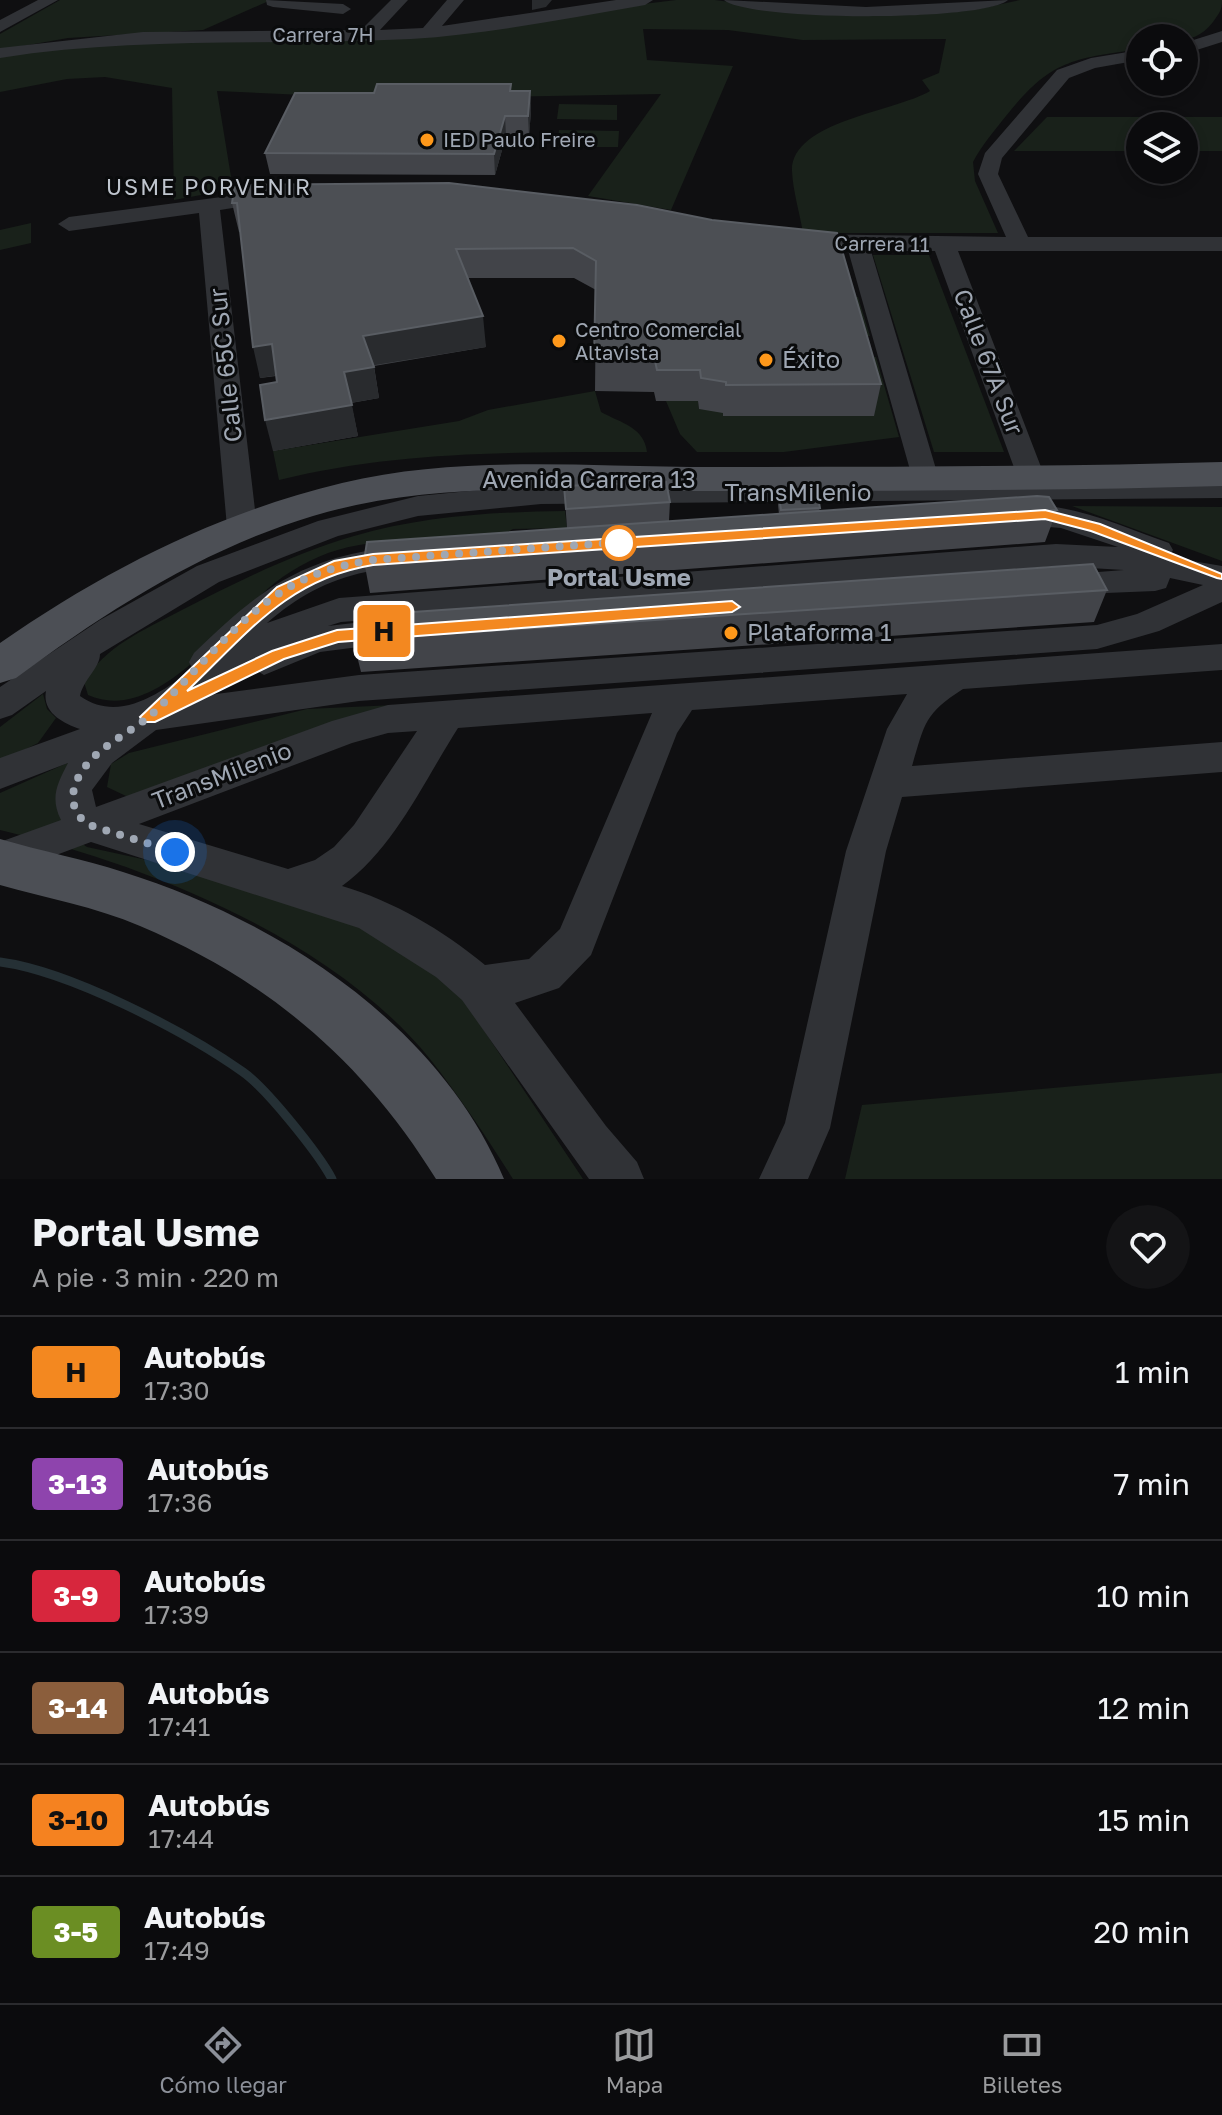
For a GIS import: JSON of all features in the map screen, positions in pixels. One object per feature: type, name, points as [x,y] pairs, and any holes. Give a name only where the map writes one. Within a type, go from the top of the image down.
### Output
[{"type":"main road","name":"Avenida Carrera 13","points":[[3,663],[119,585],[242,527],[345,495],[444,482],[1215,480]]},
{"type":"main road","points":[[0,861],[125,897],[180,918],[300,988],[353,1029],[403,1076],[472,1179]]},
{"type":"street","points":[[0,27],[50,0]]},
{"type":"street","points":[[366,35],[400,0]]},
{"type":"street","points":[[428,32],[456,0]]},
{"type":"street","points":[[498,23],[517,0]]},
{"type":"street","name":"Carrera 7H","points":[[0,53],[128,35],[428,32],[498,23],[584,5],[645,0]]},
{"type":"street","points":[[732,0],[840,11],[960,7],[1000,0]]},
{"type":"street","points":[[273,2],[348,4]]},
{"type":"street","points":[[316,34],[348,4]]},
{"type":"street","points":[[1198,44],[1222,36]]},
{"type":"street","points":[[1020,244],[988,174],[988,164],[1063,74],[1104,60],[1126,57]]},
{"type":"street","points":[[69,224],[209,203],[301,194]]},
{"type":"street","name":"Calle 65C Sur","points":[[209,203],[242,527]]},
{"type":"street","name":"Carrera 11","points":[[779,239],[858,244],[1222,244]]},
{"type":"street","points":[[858,244],[925,479]]},
{"type":"street","name":"Calle 67A Sur","points":[[944,244],[1032,480]]},
{"type":"street","name":"TransMilenio","points":[[0,705],[112,629],[178,590],[246,557],[361,519],[444,502],[541,494],[1038,493],[1215,480]]},
{"type":"street","name":"TransMilenio","points":[[899,523],[1045,515],[1095,527],[1222,577]]},
{"type":"street","name":"TransMilenio","points":[[0,774],[149,717],[263,606],[309,576],[339,565],[437,555]]},
{"type":"street","name":"TransMilenio","points":[[620,1179],[589,1143],[477,986],[451,963],[371,913],[89,825],[80,819],[73,806],[73,792],[79,777],[99,752],[283,629],[310,618],[369,606],[1056,555],[1117,558],[1222,577]]},
{"type":"street","name":"TransMilenio","points":[[112,629],[66,680],[62,701],[81,715],[95,719],[149,717],[359,688],[1097,637],[1147,623],[1222,589]]},
{"type":"street","name":"TransMilenio","points":[[89,825],[345,731],[388,719],[449,712],[681,698],[1222,657]]},
{"type":"street","name":"TransMilenio","points":[[783,1179],[807,1128],[866,851],[887,783],[914,707],[923,697],[957,676]]},
{"type":"street","points":[[477,986],[539,979],[558,966],[567,954],[576,941],[661,728],[681,698]]},
{"type":"street","points":[[290,886],[328,873],[348,859],[368,837],[449,712]]},
{"type":"street","points":[[887,783],[1222,757]]},
{"type":"street","points":[[0,861],[89,825]]},
{"type":"shaded area","points":[[60,0],[271,0],[203,30],[68,38],[0,50],[0,34]]},
{"type":"shaded area","points":[[676,0],[715,0],[827,15],[978,9],[1020,0],[1222,0],[1221,9],[1213,22],[1198,35],[1198,24],[1126,24],[1126,51],[1064,65],[1036,83],[1022,97],[988,138],[973,162],[975,181],[998,233],[803,233],[792,171],[796,154],[808,140],[826,129],[930,91],[922,80],[939,73],[946,39],[803,40],[728,30],[643,29],[647,60],[733,66],[671,210],[588,196],[661,94],[393,99],[217,91],[233,189],[174,200],[172,88],[105,77],[67,79],[0,92],[0,55],[64,44],[370,38]]},
{"type":"shaded area","points":[[559,104],[617,105],[617,120],[557,119]]},
{"type":"shaded area","points":[[1047,117],[1126,117],[1126,151],[1014,151]]},
{"type":"shaded area","points":[[1198,117],[1222,117],[1222,151],[1198,151]]},
{"type":"shaded area","points":[[559,130],[619,131],[618,147],[557,147]]},
{"type":"shaded area","points":[[31,223],[31,243],[0,250],[0,230]]},
{"type":"shaded area","points":[[873,255],[929,255],[1004,452],[934,452]]},
{"type":"shaded area","points":[[842,297],[858,297],[870,336],[861,336],[867,356],[876,357],[899,437],[784,452],[697,452],[680,434],[666,401],[698,401],[699,409],[874,415]]},
{"type":"shaded area","points":[[595,391],[601,412],[636,431],[647,452],[508,453],[415,458],[324,470],[279,480],[273,451],[459,421],[488,410]]},
{"type":"shaded area","points":[[1072,506],[1222,507],[1222,561]]},
{"type":"shaded area","points":[[565,511],[567,528],[513,529],[497,538],[368,543],[328,553],[275,583],[205,651],[160,686],[137,697],[112,701],[88,695],[84,682],[103,658],[126,640],[265,569],[309,551],[406,524],[485,514]]},
{"type":"shaded area","points":[[43,694],[47,709],[56,718],[38,743],[0,762],[0,727]]},
{"type":"shaded area","points":[[395,705],[152,795],[126,796],[107,787],[111,764],[129,753],[307,709]]},
{"type":"shaded area","points":[[83,756],[78,841],[87,847],[262,885],[362,918],[461,996],[583,1179],[513,1179],[441,1073],[390,1016],[342,977],[290,943],[233,912],[175,886],[115,863],[0,830],[0,793]]},
{"type":"shaded area","points":[[1222,1073],[1222,1179],[845,1179],[862,1105]]},
{"type":"building","points":[[377,84],[511,84],[510,91],[530,91],[528,116],[505,116],[494,154],[265,153],[295,93],[374,93]]},
{"type":"building","points":[[449,183],[637,205],[712,220],[837,233],[881,384],[726,385],[726,382],[701,378],[700,370],[657,370],[655,361],[594,360],[596,261],[573,248],[456,249],[483,316],[363,336],[374,367],[344,372],[352,405],[265,420],[260,385],[277,382],[272,344],[253,347],[237,203],[232,203],[235,185]]},
{"type":"building","points":[[666,482],[670,502],[566,509],[564,486]]},
{"type":"building","points":[[779,497],[818,497],[820,508],[781,510]]},
{"type":"building","points":[[1049,497],[1057,510],[364,561],[367,542]]},
{"type":"building","points":[[1093,564],[1107,590],[353,640],[356,616]]},
{"type":"waterway","points":[[0,962],[59,977],[92,990],[159,1022],[219,1056],[253,1080],[278,1106],[332,1179]]},
{"type":"bus line","name":"H","points":[[732,607],[359,633],[315,640],[149,717],[282,591],[309,576],[339,565],[373,560],[1045,515],[1095,527],[1222,574]]},
{"type":"place","name":"IED Paulo Freire","points":[[427,140]]},
{"type":"place","name":"Centro Comercial Altavista","points":[[559,341]]},
{"type":"place","name":"Éxito","points":[[766,360]]},
{"type":"place","name":"Portal Usme","points":[[619,543]]},
{"type":"place","name":"Plataforma 1","points":[[731,633]]},
{"type":"district","name":"USME PORVENIR","points":[[209,187]]},
{"type":"route","points":[[175,852],[89,825],[80,819],[73,806],[73,792],[79,777],[99,752],[149,717],[282,591],[309,576],[339,565],[373,560],[622,542],[619,543]]}]
